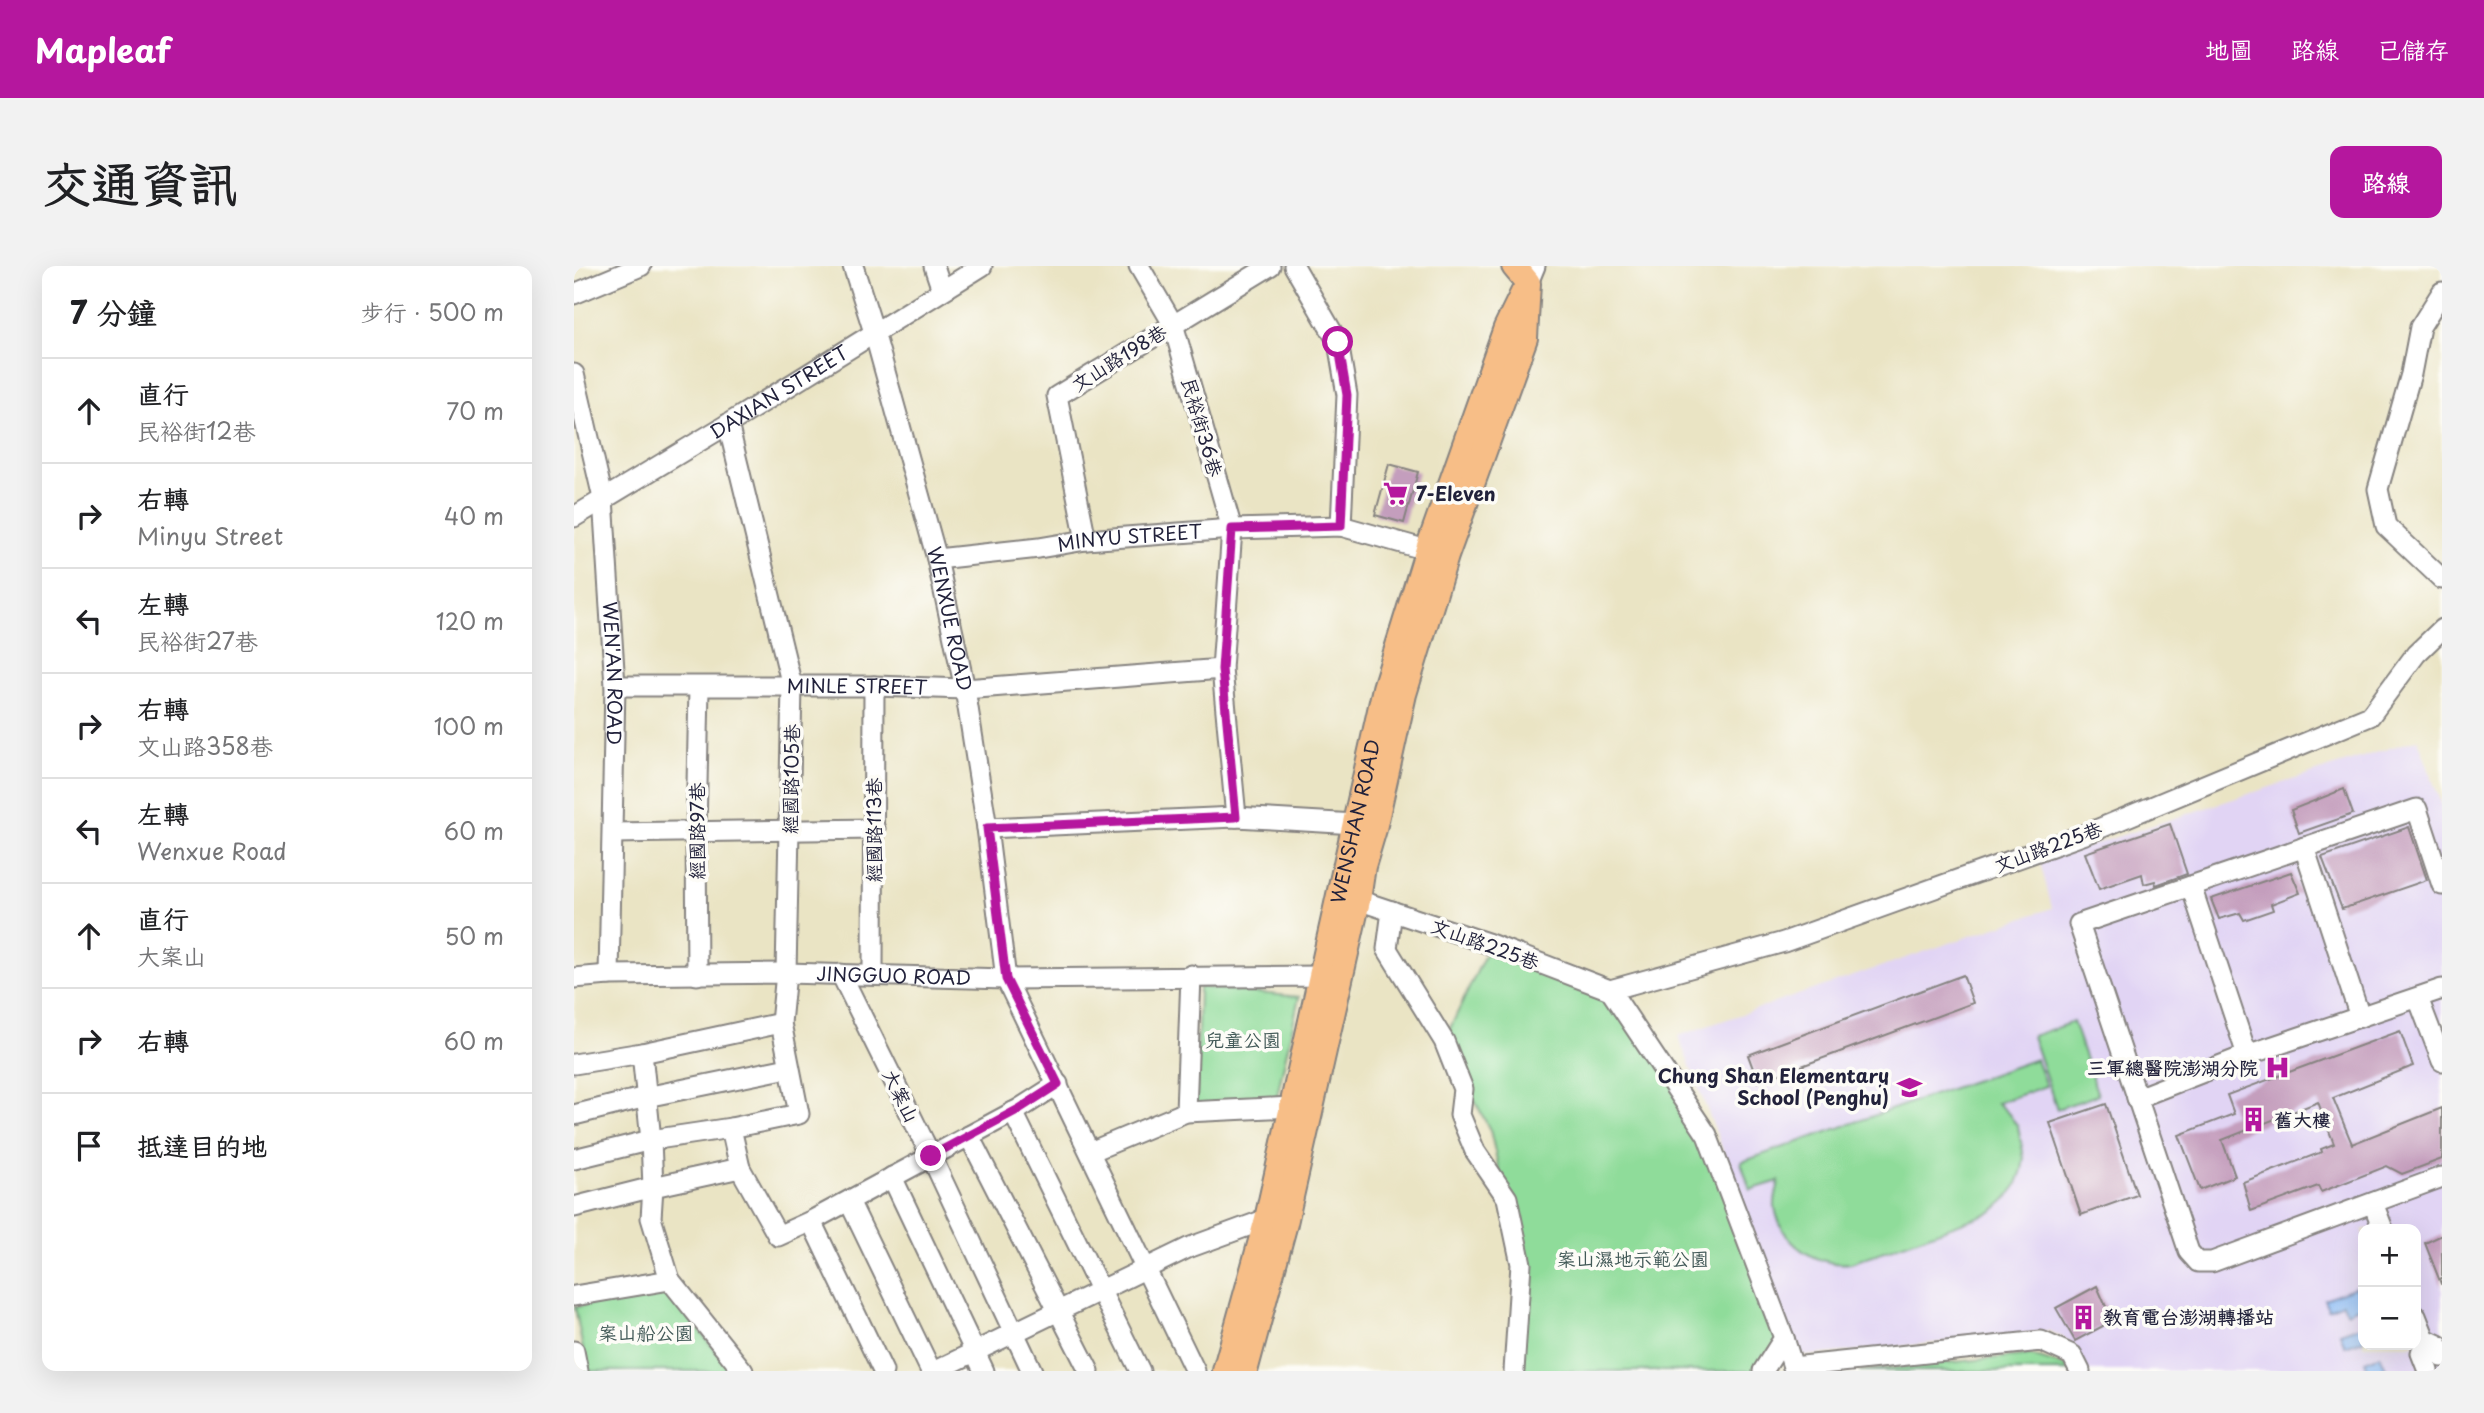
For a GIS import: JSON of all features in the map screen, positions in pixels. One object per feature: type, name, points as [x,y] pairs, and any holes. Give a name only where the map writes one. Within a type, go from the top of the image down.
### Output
[{"type":"main road","name":"WENSHAN ROAD","points":[[1245,1371],[1331,978],[1355,824],[1385,688],[1437,552],[1526,270]]},
{"type":"main road","name":"WENSHAN ROAD","points":[[1225,1371],[1276,1221],[1292,1107],[1358,900],[1363,866],[1374,829],[1437,552]]},
{"type":"street","points":[[574,294],[641,266]]},
{"type":"street","name":"WENXUE ROAD","points":[[853,266],[937,559],[965,689],[987,828],[1006,979]]},
{"type":"street","points":[[934,266],[942,290]]},
{"type":"street","name":"DAXIAN STREET","points":[[574,517],[982,266]]},
{"type":"street","name":"民裕街36巷","points":[[1139,266],[1173,324],[1232,529]]},
{"type":"street","name":"文山路198巷","points":[[1086,540],[1057,396],[1270,266]]},
{"type":"street","points":[[1294,266],[1338,342],[1347,395],[1341,526]]},
{"type":"street","points":[[2442,292],[2420,327],[2411,374],[2378,489],[2386,526],[2442,579]]},
{"type":"street","name":"WEN'AN ROAD","points":[[574,374],[603,498],[615,686],[609,975]]},
{"type":"street","name":"經國路105巷","points":[[728,424],[792,686],[786,973],[781,1023],[799,1114],[732,1128]]},
{"type":"street","name":"MINYU STREET","points":[[937,559],[1086,540],[1232,529],[1341,526],[1437,552]]},
{"type":"street","points":[[1232,529],[1222,669],[1236,817]]},
{"type":"street","name":"文山路225巷","points":[[1358,900],[1490,944],[1610,990],[1784,942],[2091,832],[2370,716],[2416,654],[2442,629]]},
{"type":"street","name":"MINLE STREET","points":[[615,686],[874,686],[965,689],[1222,669]]},
{"type":"street","name":"經國路113巷","points":[[873,974],[874,686]]},
{"type":"street","name":"經國路97巷","points":[[697,975],[699,688]]},
{"type":"street","points":[[2442,885],[2417,809],[2079,924],[2189,1252],[2198,1262],[2213,1262],[2442,1178]]},
{"type":"street","points":[[987,828],[1236,817],[1355,824]]},
{"type":"street","points":[[613,833],[875,829]]},
{"type":"street","points":[[2304,847],[2360,1017]]},
{"type":"street","points":[[2190,886],[2247,1055]]},
{"type":"street","points":[[1392,912],[1387,949],[1444,1041],[1463,1089],[1460,1115],[1475,1151],[1507,1198],[1521,1264],[1514,1371]]},
{"type":"street","name":"JINGGUO ROAD","points":[[574,978],[609,975],[786,973],[1006,979],[1191,975],[1331,978]]},
{"type":"street","name":"大案山","points":[[841,974],[931,1156],[1032,1371]]},
{"type":"street","points":[[1186,1112],[1191,975]]},
{"type":"street","points":[[1006,979],[1195,1371]]},
{"type":"street","points":[[2137,1098],[2247,1055],[2442,989]]},
{"type":"street","points":[[1610,990],[1707,1135],[1793,1367],[2041,1340],[2072,1355],[2080,1371]]},
{"type":"street","points":[[2418,998],[2442,1061]]},
{"type":"street","points":[[574,1064],[642,1053],[781,1023]]},
{"type":"street","points":[[642,1053],[651,1140],[651,1218],[670,1280],[743,1371]]},
{"type":"street","points":[[574,1115],[646,1097],[788,1068]]},
{"type":"street","points":[[574,1159],[651,1140],[732,1128],[740,1168],[778,1236],[970,1136],[1058,1084]]},
{"type":"street","points":[[1090,1152],[1186,1112],[1292,1107]]},
{"type":"street","points":[[1013,1112],[1140,1371]]},
{"type":"street","points":[[970,1136],[1089,1371]]},
{"type":"street","points":[[574,1207],[740,1168]]},
{"type":"street","points":[[892,1177],[985,1371]]},
{"type":"street","points":[[849,1200],[933,1371],[1188,1248],[1276,1221]]},
{"type":"street","points":[[2373,1203],[2381,1224]]},
{"type":"street","points":[[811,1221],[883,1371]]},
{"type":"street","points":[[574,1296],[670,1280]]},
{"type":"street","points":[[2421,1329],[2425,1339],[2421,1353],[2428,1371]]},
{"type":"street","points":[[1763,1371],[1784,1338]]},
{"type":"street","points":[[2425,1339],[2438,1345],[2442,1357]]},
{"type":"street","points":[[574,1351],[578,1371]]},
{"type":"shaded area","points":[[2418,739],[2442,807],[2442,1371],[2088,1371],[2074,1344],[2050,1331],[1805,1356],[1793,1347],[1718,1137],[1678,1036],[2052,908],[2040,862]]},
{"type":"green space","name":"案山濕地示範公園","points":[[1490,944],[1610,990],[1707,1135],[1784,1338],[1763,1371],[1521,1371],[1521,1264],[1490,1130],[1444,1041]]},
{"type":"green space","name":"兒童公園","points":[[1199,987],[1299,997],[1276,1100],[1196,1105]]},
{"type":"green space","points":[[2073,1022],[2098,1095],[2057,1109],[2032,1036]]},
{"type":"green space","points":[[2036,1059],[2046,1086],[1997,1103],[2018,1127],[2024,1157],[2016,1186],[1992,1212],[1851,1263],[1838,1263],[1813,1257],[1792,1242],[1784,1232],[1775,1207],[1779,1181],[1750,1190],[1741,1162]]},
{"type":"green space","name":"案山船公園","points":[[666,1289],[732,1371],[587,1371],[575,1307]]},
{"type":"green space","points":[[2029,1355],[2068,1367],[2068,1371],[1859,1371]]},
{"type":"water","points":[[2355,1287],[2358,1307],[2347,1312],[2343,1303],[2328,1309],[2324,1299]]},
{"type":"water","points":[[2358,1327],[2358,1342],[2345,1346],[2340,1333]]},
{"type":"water","points":[[2380,1355],[2387,1371],[2369,1371],[2365,1361]]},
{"type":"building","name":"7-Eleven","points":[[1389,464],[1418,472],[1404,523],[1375,515]]},
{"type":"building","points":[[2344,789],[2353,814],[2299,833],[2291,810]]},
{"type":"building","points":[[2170,824],[2187,874],[2156,885],[2155,881],[2144,884],[2142,874],[2099,889],[2085,853]]},
{"type":"building","points":[[2409,827],[2427,880],[2342,909],[2322,857]]},
{"type":"building","points":[[2291,872],[2300,893],[2271,904],[2273,910],[2244,920],[2240,913],[2219,919],[2211,899]]},
{"type":"building","points":[[1963,975],[1973,1003],[1758,1082],[1748,1055]]},
{"type":"building","name":"舊大樓","points":[[2400,1031],[2413,1066],[2333,1098],[2352,1144],[2442,1108],[2442,1159],[2402,1174],[2387,1166],[2321,1192],[2318,1186],[2251,1211],[2243,1182],[2322,1152],[2321,1149],[2334,1144],[2318,1102],[2222,1140],[2235,1176],[2200,1190],[2179,1135],[2234,1114],[2227,1095]]},
{"type":"building","points":[[2106,1104],[2137,1195],[2081,1215],[2050,1123]]},
{"type":"building","points":[[2442,1235],[2442,1284],[2441,1284],[2425,1243]]},
{"type":"building","name":"教育電台澎湖轉播站","points":[[2097,1286],[2107,1309],[2103,1326],[2075,1341],[2056,1308]]},
{"type":"place","name":"7-Eleven","points":[[1396,494]]},
{"type":"place","name":"三軍總醫院澎湖分院","points":[[2278,1068]]},
{"type":"place","name":"Chung Shan Elementary School (Penghu)","points":[[1909,1087]]},
{"type":"place","name":"舊大樓","points":[[2254,1120]]},
{"type":"place","name":"教育電台澎湖轉播站","points":[[2083,1317]]},
{"type":"route","points":[[931,1156],[1019,1109],[1058,1084],[1006,979],[987,828],[1236,817],[1222,669],[1232,529],[1341,526],[1347,395],[1338,342]]}]
